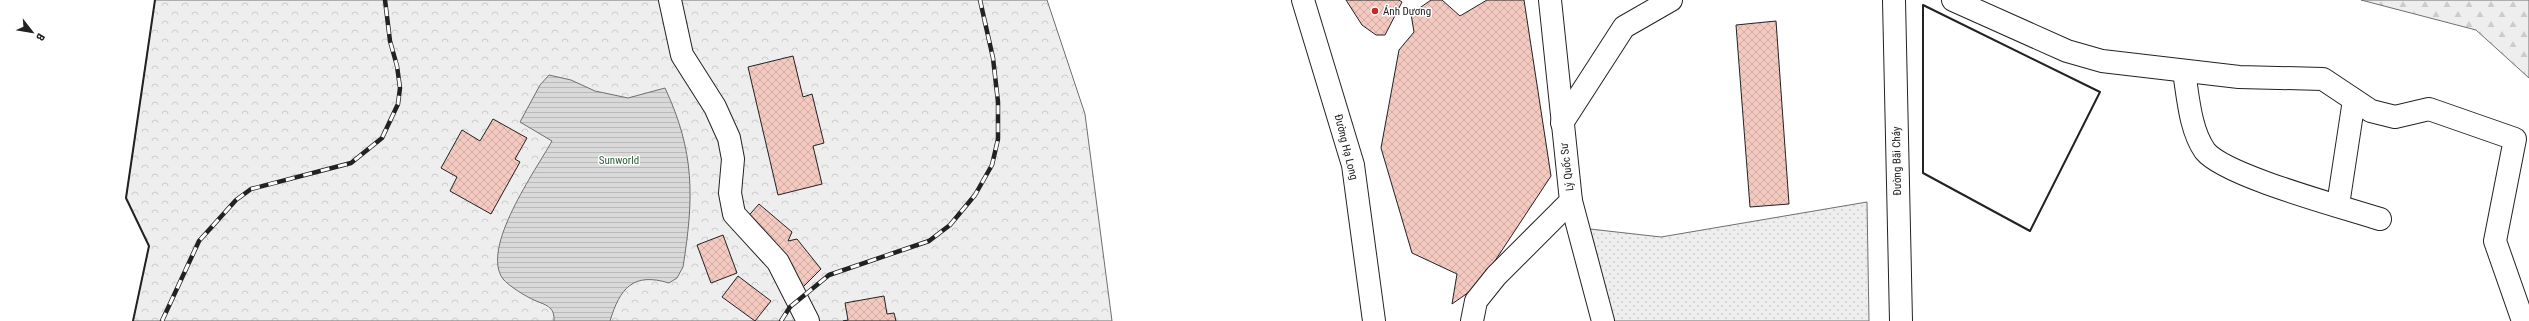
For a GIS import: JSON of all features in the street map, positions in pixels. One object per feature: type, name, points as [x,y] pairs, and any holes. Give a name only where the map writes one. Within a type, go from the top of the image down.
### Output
[{"type":"street","points":[[670,0],[682,55],[715,107],[729,138],[733,159],[730,193],[734,214],[778,262],[808,321]]},
{"type":"street","name":"Đường Hạ Long","points":[[1303,0],[1353,165],[1374,321]]},
{"type":"street","name":"Lý Quốc Sư","points":[[1472,321],[1476,301],[1496,276],[1571,202],[1550,0]]},
{"type":"street","points":[[1562,123],[1624,27],[1671,0]]},
{"type":"street","name":"Đường Bãi Cháy","points":[[1894,0],[1901,321]]},
{"type":"street","points":[[1953,0],[2067,51],[2102,61],[2184,72],[2239,77],[2323,79],[2370,111],[2395,117],[2429,109],[2515,139],[2495,241],[2523,321]]},
{"type":"street","points":[[2184,72],[2198,138],[2205,151],[2216,161],[2251,177],[2380,219]]},
{"type":"street","points":[[2338,205],[2354,100]]},
{"type":"street","points":[[1571,202],[1603,321]]},
{"type":"green space","name":"Sunworld","points":[[155,0],[1047,0],[1085,114],[1112,321],[133,321],[149,246],[126,198]]},
{"type":"green space","points":[[2361,0],[2529,0],[2529,78],[2476,30]]},
{"type":"green space","points":[[1867,202],[1869,321],[1614,321],[1590,229],[1661,237]]},
{"type":"shaded area","points":[[549,75],[571,80],[595,91],[628,98],[665,88],[675,111],[682,133],[687,155],[690,197],[687,242],[683,267],[677,278],[669,283],[657,280],[646,280],[637,281],[630,286],[618,300],[610,321],[554,321],[553,312],[551,309],[517,291],[503,279],[498,265],[499,248],[504,229],[523,189],[552,141],[520,122],[540,85]]},
{"type":"building","name":"Ánh Dương","points":[[1346,0],[1399,0],[1402,2],[1385,35],[1376,35],[1362,25]]},
{"type":"building","points":[[1431,0],[1442,0],[1460,16],[1487,0],[1524,0],[1551,176],[1479,285],[1452,304],[1457,274],[1412,253],[1381,148],[1399,50],[1414,32],[1411,14]]},
{"type":"building","points":[[1776,21],[1789,204],[1750,207],[1736,25]]},
{"type":"building","points":[[793,56],[803,97],[812,94],[824,143],[813,146],[822,184],[778,195],[748,67]]},
{"type":"building","points":[[493,119],[527,138],[515,159],[520,162],[491,214],[450,191],[457,177],[441,168],[462,130],[480,141]]},
{"type":"building","points":[[759,204],[792,232],[788,241],[797,239],[821,269],[803,287],[778,251],[744,221]]},
{"type":"building","points":[[723,235],[737,273],[711,283],[697,245]]},
{"type":"building","points":[[738,276],[771,301],[755,321],[722,297]]},
{"type":"building","points":[[884,296],[887,314],[894,313],[896,321],[843,321],[848,320],[845,303]]},
{"type":"railway","points":[[162,321],[199,241],[236,200],[251,189],[351,163],[382,138],[398,104],[400,88],[397,66],[390,41],[385,0]]},
{"type":"railway","points":[[781,321],[790,307],[829,275],[929,241],[950,225],[975,195],[992,165],[998,139],[998,102],[993,58],[980,0]]},
{"type":"wall","points":[[133,321],[149,246],[126,198],[155,0]]},
{"type":"wall","points":[[1923,5],[2100,92],[2030,231],[1923,173],[1923,5]]},
{"type":"place","name":"Ánh Dương","points":[[1375,11]]}]
